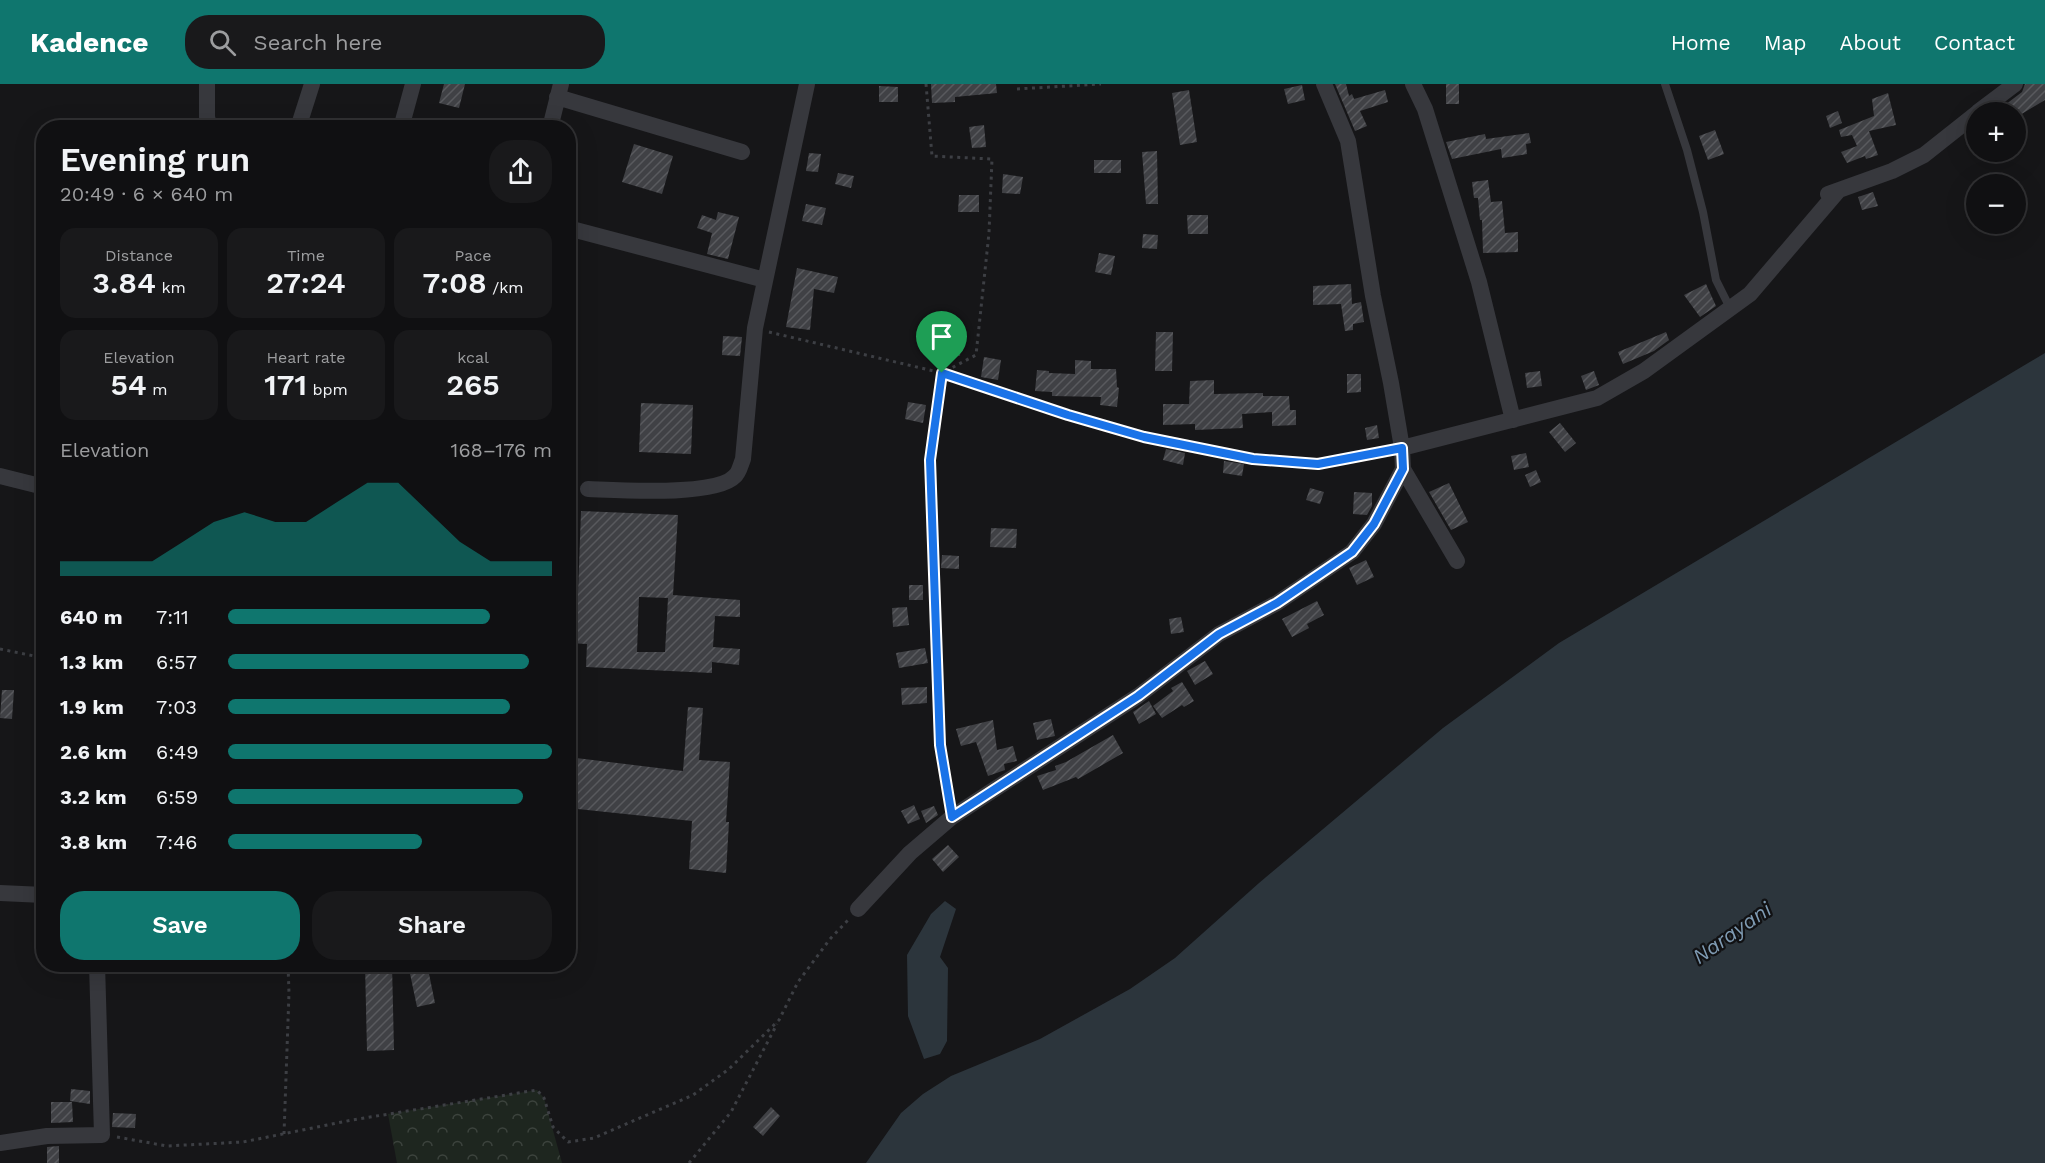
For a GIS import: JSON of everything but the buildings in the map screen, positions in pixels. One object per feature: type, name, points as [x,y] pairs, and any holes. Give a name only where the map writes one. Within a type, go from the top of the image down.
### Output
[{"type":"street","points":[[207,84],[208,120]]},
{"type":"street","points":[[301,120],[312,84]]},
{"type":"street","points":[[403,120],[412,84]]},
{"type":"street","points":[[588,489],[699,489],[719,485],[735,476],[742,459],[755,328],[807,84]]},
{"type":"street","points":[[1324,84],[1348,141],[1372,296],[1402,448],[1403,469],[1457,561]]},
{"type":"street","points":[[1413,84],[1425,109],[1479,282],[1513,420]]},
{"type":"street","points":[[1992,102],[2015,84]]},
{"type":"street","points":[[552,120],[559,91],[742,152]]},
{"type":"street","points":[[1402,448],[1597,398],[1644,371],[1750,294],[1831,193],[1892,171],[1924,156],[1966,123]]},
{"type":"street","points":[[576,230],[765,280]]},
{"type":"street","points":[[858,909],[910,853],[952,817],[1138,696],[1219,634],[1277,603],[1352,552],[1374,524],[1403,469]]},
{"type":"street","points":[[0,476],[36,485]]},
{"type":"street","points":[[0,893],[36,895]]},
{"type":"street","points":[[0,1143],[47,1136],[102,1135],[97,972]]},
{"type":"lane","points":[[1665,84],[1687,150],[1703,212],[1716,280],[1730,308]]},
{"type":"path","points":[[926,84],[932,156],[992,159],[989,233],[976,355],[942,373]]},
{"type":"path","points":[[1017,88],[1101,84]]},
{"type":"path","points":[[755,328],[942,373],[1068,415],[1144,437],[1253,459],[1318,464],[1402,448]]},
{"type":"path","points":[[942,373],[930,460],[940,745],[952,817]]},
{"type":"path","points":[[0,649],[36,656]]},
{"type":"path","points":[[689,1163],[731,1112],[798,982],[830,939],[858,909]]},
{"type":"path","points":[[284,1134],[288,972]]},
{"type":"path","points":[[102,1135],[167,1146],[243,1142],[352,1120],[537,1090],[544,1098],[553,1127],[568,1142],[594,1138],[693,1095],[729,1069],[779,1020]]},
{"type":"green space","points":[[537,1090],[544,1098],[562,1163],[397,1163],[388,1114]]},
{"type":"water","name":"Narayani","points":[[2045,353],[2045,1163],[866,1163],[901,1113],[923,1094],[951,1076],[1040,1039],[1130,989],[1175,958],[1259,883],[1443,728],[1559,643]]},
{"type":"water","points":[[945,901],[956,909],[940,957],[948,968],[947,1041],[940,1054],[924,1059],[908,1016],[907,955],[931,914]]},
{"type":"route","points":[[942,373],[1068,415],[1144,437],[1253,459],[1318,464],[1402,448],[1403,469],[1374,524],[1352,552],[1277,603],[1219,634],[1138,696],[952,817],[940,745],[930,460],[942,373]]}]
